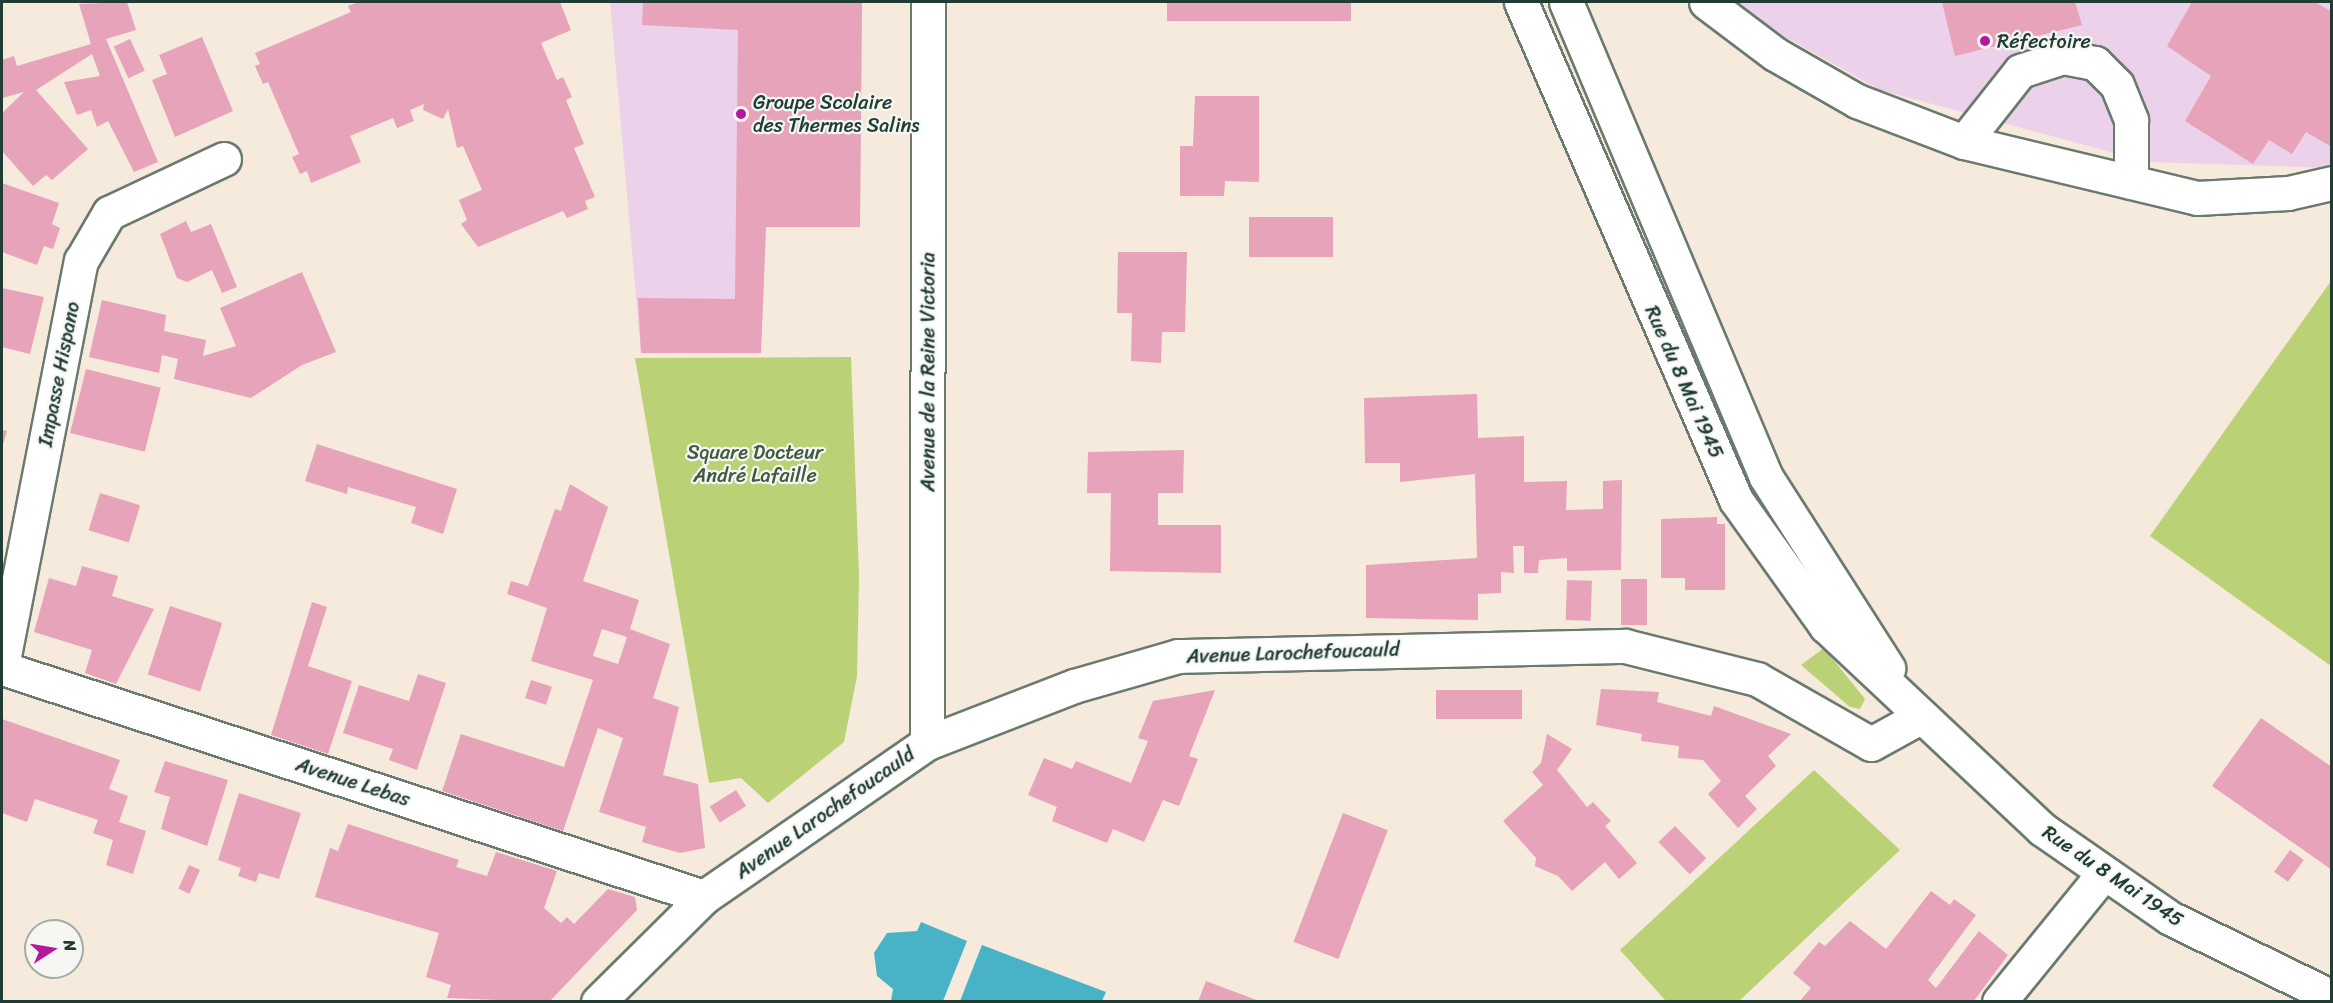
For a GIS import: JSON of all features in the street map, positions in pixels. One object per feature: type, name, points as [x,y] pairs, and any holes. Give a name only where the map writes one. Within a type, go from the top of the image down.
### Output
[{"type":"street","name":"Avenue de la Reine Victoria","points":[[927,744],[928,2]]},
{"type":"street","name":"Rue du 8 Mai 1945","points":[[1521,2],[1736,500],[1826,626],[1920,717],[2042,829],[2170,918],[2331,997]]},
{"type":"street","name":"Rue du 8 Mai 1945","points":[[1566,2],[1766,477],[1920,717]]},
{"type":"street","points":[[1706,2],[1775,54],[1857,101],[1964,142],[2197,198],[2288,193],[2331,183]]},
{"type":"street","points":[[1964,142],[2020,71],[2063,57],[2095,63],[2117,85],[2131,120],[2131,182]]},
{"type":"street","name":"Impasse Hispano","points":[[2,667],[81,261],[109,213],[224,159]]},
{"type":"street","name":"Avenue Larochefoucauld","points":[[598,1002],[704,897],[927,744],[1074,686],[1178,656],[1257,652],[1625,646],[1757,679],[1871,744],[1920,717]]},
{"type":"street","name":"Avenue Lebas","points":[[2,667],[704,897]]},
{"type":"street","points":[[1999,1002],[2104,873]]},
{"type":"shaded area","name":"Groupe Scolaire des Thermes Salins","points":[[610,2],[862,2],[860,227],[766,227],[761,353],[641,353]]},
{"type":"shaded area","points":[[1723,2],[2331,2],[2331,168],[2148,162],[1880,90]]},
{"type":"green space","points":[[2331,281],[2331,666],[2150,536]]},
{"type":"green space","name":"Square Docteur André Lafaille","points":[[851,357],[859,576],[857,676],[844,742],[768,803],[741,778],[709,783],[635,358]]},
{"type":"green space","points":[[1824,648],[1865,699],[1860,709],[1850,707],[1801,665]]},
{"type":"green space","points":[[1814,770],[1900,850],[1739,1001],[1666,1001],[1620,950]]},
{"type":"water","points":[[921,922],[967,941],[943,1001],[891,1001],[893,989],[877,976],[874,953],[887,933],[917,931]]},
{"type":"water","points":[[982,945],[1106,992],[1102,1001],[960,1001]]},
{"type":"building","points":[[127,2],[136,30],[106,39],[158,162],[134,172],[108,121],[97,127],[91,110],[77,115],[64,82],[100,76],[92,54],[36,90],[88,149],[52,180],[46,175],[33,186],[2,151],[2,113],[24,92],[2,98],[2,60],[14,56],[17,66],[91,44],[79,4]]},
{"type":"building","points":[[359,2],[560,2],[571,30],[541,43],[557,80],[563,77],[572,97],[566,100],[584,144],[574,148],[595,197],[585,201],[588,209],[567,218],[563,211],[478,247],[461,224],[467,220],[459,200],[482,190],[463,146],[457,148],[448,109],[443,119],[423,110],[424,104],[410,110],[414,121],[397,128],[393,118],[350,136],[361,162],[311,183],[307,171],[300,174],[292,157],[299,154],[268,82],[263,84],[255,66],[260,64],[255,53],[351,12],[348,6]]},
{"type":"building","points":[[643,2],[862,2],[860,227],[766,227],[761,353],[641,353],[638,298],[735,299],[738,30],[642,25]]},
{"type":"building","points":[[1167,2],[1351,2],[1351,21],[1167,21]]},
{"type":"building","name":"Réfectoire","points":[[1942,2],[2075,2],[2082,25],[1955,56]]},
{"type":"building","points":[[2192,2],[2315,2],[2332,12],[2332,147],[2306,132],[2292,154],[2269,140],[2253,164],[2185,121],[2211,76],[2167,46]]},
{"type":"building","points":[[202,37],[233,111],[175,137],[152,80],[167,74],[159,55]]},
{"type":"building","points":[[130,39],[145,71],[128,78],[114,47]]},
{"type":"building","points":[[1195,96],[1259,96],[1259,182],[1225,181],[1224,196],[1180,196],[1180,146],[1193,146]]},
{"type":"building","points":[[2,183],[59,203],[52,224],[60,228],[53,249],[44,246],[37,265],[2,252]]},
{"type":"building","points":[[1249,217],[1333,217],[1333,257],[1249,257]]},
{"type":"building","points":[[186,221],[191,232],[211,224],[237,287],[222,293],[212,270],[187,282],[177,278],[160,234]]},
{"type":"building","points":[[1118,252],[1187,252],[1185,332],[1162,332],[1161,363],[1131,361],[1132,313],[1117,313]]},
{"type":"building","points":[[302,272],[336,352],[302,365],[251,398],[174,379],[178,359],[162,355],[159,373],[89,357],[102,300],[166,315],[164,331],[206,340],[203,356],[236,346],[220,308]]},
{"type":"building","points":[[2,288],[44,297],[30,354],[2,347]]},
{"type":"building","points":[[86,369],[161,388],[145,452],[70,433]]},
{"type":"building","points":[[1477,394],[1478,438],[1524,436],[1524,482],[1567,481],[1566,510],[1603,509],[1603,481],[1622,480],[1621,570],[1567,571],[1567,558],[1539,560],[1538,573],[1524,573],[1524,546],[1513,546],[1514,573],[1501,572],[1501,593],[1478,594],[1478,620],[1366,618],[1366,565],[1477,558],[1475,474],[1400,482],[1400,463],[1365,463],[1364,398]]},
{"type":"building","points":[[2,430],[7,431],[2,448]]},
{"type":"building","points":[[317,444],[457,489],[443,534],[411,523],[416,507],[348,487],[347,494],[305,481]]},
{"type":"building","points":[[1184,450],[1183,493],[1158,493],[1158,525],[1221,525],[1221,573],[1110,571],[1111,493],[1087,493],[1088,452]]},
{"type":"building","points":[[570,484],[608,507],[583,581],[639,600],[630,629],[670,644],[653,698],[679,707],[663,775],[698,784],[705,848],[680,853],[642,842],[646,827],[599,812],[623,738],[598,728],[563,831],[442,791],[461,734],[564,767],[593,680],[531,661],[547,608],[507,594],[511,581],[528,586],[555,509],[561,511]],"holes":[[[602,629],[627,637],[618,664],[593,656]]]},
{"type":"building","points":[[100,493],[140,505],[129,543],[89,530]]},
{"type":"building","points":[[1717,517],[1717,524],[1725,524],[1725,590],[1685,590],[1685,578],[1661,578],[1661,519]]},
{"type":"building","points":[[82,566],[118,576],[112,596],[154,609],[116,684],[85,673],[92,650],[34,632],[49,578],[76,586]]},
{"type":"building","points":[[1621,579],[1647,579],[1647,625],[1621,625]]},
{"type":"building","points":[[1567,580],[1592,581],[1591,621],[1566,620]]},
{"type":"building","points":[[312,602],[327,607],[308,666],[352,681],[328,754],[271,735]]},
{"type":"building","points":[[170,606],[222,623],[200,691],[148,674]]},
{"type":"building","points":[[418,674],[446,683],[417,770],[389,760],[393,749],[343,733],[359,685],[409,701]]},
{"type":"building","points":[[531,680],[552,687],[546,705],[525,698]]},
{"type":"building","points":[[1601,689],[1659,692],[1657,702],[1711,716],[1714,706],[1791,734],[1768,756],[1776,766],[1745,796],[1757,809],[1738,828],[1708,794],[1721,781],[1703,760],[1678,758],[1679,746],[1641,741],[1642,734],[1596,725]]},
{"type":"building","points":[[1215,690],[1189,756],[1198,759],[1179,806],[1163,800],[1144,842],[1113,829],[1107,843],[1052,821],[1057,807],[1028,795],[1044,758],[1072,769],[1076,761],[1131,783],[1148,741],[1138,738],[1153,701]]},
{"type":"building","points":[[1436,690],[1522,690],[1522,719],[1436,719]]},
{"type":"building","points":[[2261,718],[2332,767],[2332,870],[2212,786]]},
{"type":"building","points":[[2,719],[120,760],[109,789],[128,796],[119,822],[146,831],[133,874],[106,865],[113,840],[93,833],[98,820],[35,799],[27,822],[2,813]]},
{"type":"building","points":[[1547,734],[1572,749],[1557,770],[1587,807],[1593,802],[1611,821],[1605,826],[1637,863],[1619,879],[1605,862],[1572,891],[1558,876],[1535,866],[1536,858],[1503,821],[1543,785],[1532,772],[1541,763]]},
{"type":"building","points":[[165,761],[228,780],[207,846],[161,829],[170,797],[154,792]]},
{"type":"building","points":[[736,790],[746,806],[720,823],[710,806]]},
{"type":"building","points":[[239,793],[301,813],[279,879],[259,873],[256,882],[238,876],[241,868],[218,860]]},
{"type":"building","points":[[1343,813],[1388,830],[1338,959],[1294,942]]},
{"type":"building","points":[[348,824],[459,860],[456,867],[487,876],[496,852],[557,871],[544,908],[561,923],[567,917],[574,924],[608,889],[635,897],[637,910],[549,1002],[447,998],[451,985],[426,977],[439,933],[315,897],[330,848],[338,851]]},
{"type":"building","points":[[1675,826],[1706,858],[1690,874],[1658,842]]},
{"type":"building","points":[[2290,850],[2304,860],[2288,882],[2274,872]]},
{"type":"building","points":[[189,865],[200,870],[189,894],[178,889]]},
{"type":"building","points":[[1931,891],[1950,905],[1954,899],[1976,915],[1928,980],[1936,988],[1979,931],[2008,955],[1973,1002],[1799,1002],[1811,988],[1793,973],[1819,942],[1825,946],[1850,921],[1886,949]]},
{"type":"building","points":[[1206,981],[1259,1001],[1259,1002],[1198,1002]]},
{"type":"place","name":"Réfectoire","points":[[1985,41]]},
{"type":"place","name":"Groupe Scolaire des Thermes Salins","points":[[741,114]]}]
